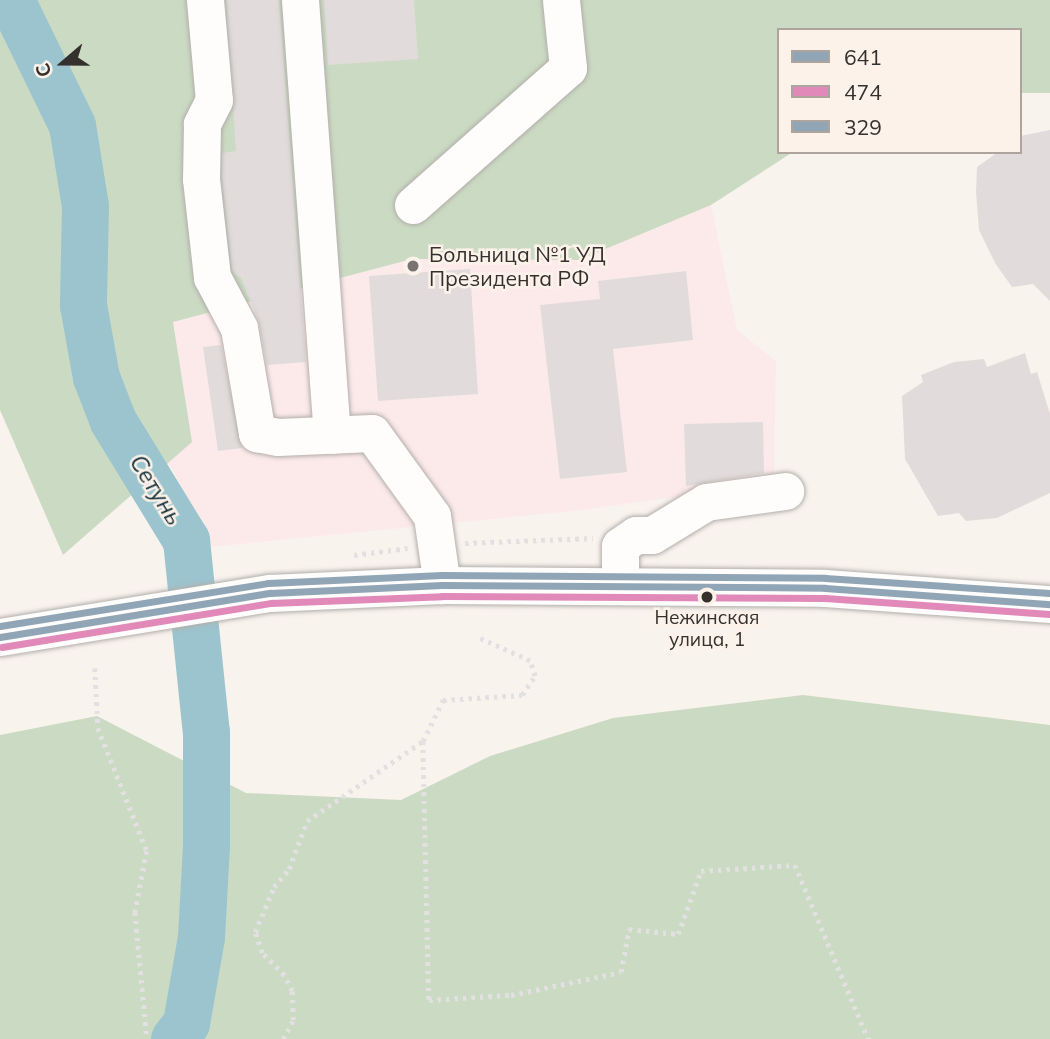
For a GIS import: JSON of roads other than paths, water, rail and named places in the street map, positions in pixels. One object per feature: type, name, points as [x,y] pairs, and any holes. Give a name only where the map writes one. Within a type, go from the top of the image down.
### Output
[{"type":"street","points":[[205,0],[214,100],[202,124],[201,178],[212,277],[239,328],[257,433],[278,437],[372,433],[432,516],[442,585]]},
{"type":"street","points":[[300,0],[332,435]]},
{"type":"street","points":[[413,205],[568,68],[561,0]]},
{"type":"street","points":[[620,586],[620,546],[636,535],[652,535],[706,502],[785,491]]},
{"type":"street","points":[[0,637],[110,616],[270,593],[442,585],[825,588],[1050,604]]},
{"type":"waterway","name":"Сетунь","points":[[11,0],[72,125],[85,206],[83,305],[96,377],[113,421],[186,540],[206,732],[206,845],[201,937],[186,1023],[174,1039]]},
{"type":"place","name":"Больница №1 УД Президента РФ","points":[[413,266]]},
{"type":"place","name":"Нежинская улица, 1","points":[[707,597]]}]
